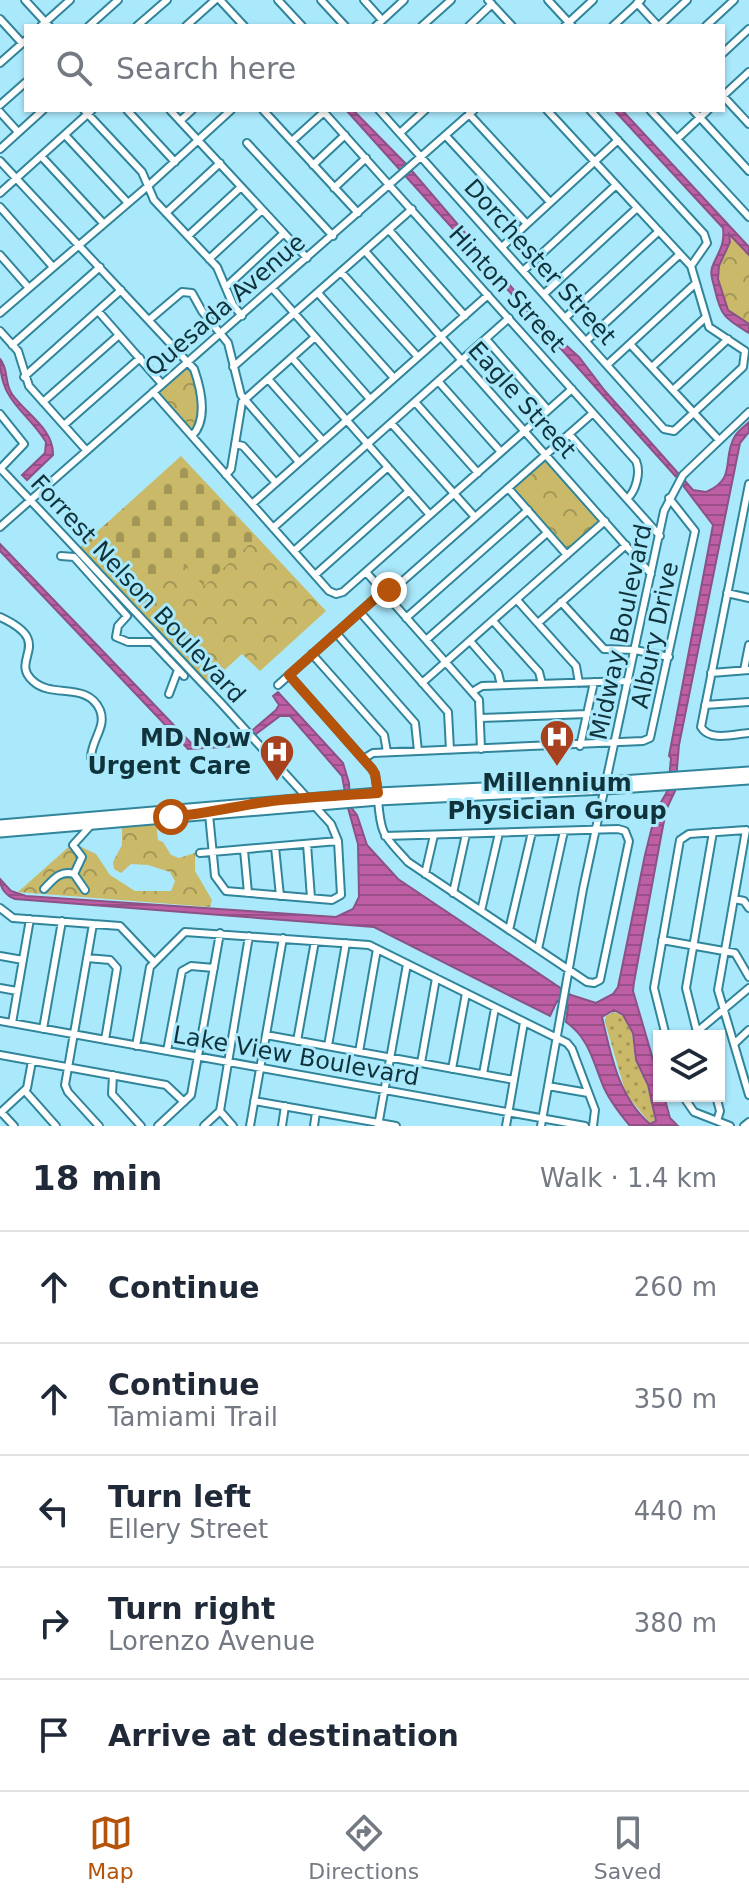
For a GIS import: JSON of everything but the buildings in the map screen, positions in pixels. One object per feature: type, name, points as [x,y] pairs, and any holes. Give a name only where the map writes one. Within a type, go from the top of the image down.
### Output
[{"type":"main road","points":[[0,832],[21,827],[210,810],[348,799],[606,786],[749,772]]},
{"type":"main road","points":[[673,781],[749,779]]},
{"type":"main road","points":[[294,800],[298,794],[297,786]]},
{"type":"main road","points":[[374,798],[392,792],[606,786]]},
{"type":"main road","points":[[0,825],[92,824],[166,818],[258,803],[311,802]]},
{"type":"street","points":[[25,0],[44,24]]},
{"type":"street","points":[[46,24],[70,0]]},
{"type":"street","points":[[91,24],[118,0]]},
{"type":"street","points":[[139,24],[167,0]]},
{"type":"street","points":[[188,24],[218,0],[240,24]]},
{"type":"street","points":[[278,0],[300,24]]},
{"type":"street","points":[[321,0],[343,24]]},
{"type":"street","points":[[364,0],[382,20]]},
{"type":"street","points":[[378,24],[404,0]]},
{"type":"street","points":[[424,24],[451,0]]},
{"type":"street","points":[[548,0],[568,24]]},
{"type":"street","points":[[570,24],[593,0]]},
{"type":"street","points":[[661,24],[687,0]]},
{"type":"street","points":[[708,24],[734,0]]},
{"type":"street","points":[[471,24],[490,2],[510,24]]},
{"type":"street","points":[[616,24],[639,2],[657,24]]},
{"type":"street","points":[[0,19],[24,41],[0,63]]},
{"type":"street","points":[[725,51],[749,29]]},
{"type":"street","points":[[725,94],[749,72]]},
{"type":"street","points":[[0,105],[24,84]]},
{"type":"street","points":[[725,98],[747,119]]},
{"type":"street","points":[[0,112],[18,132]]},
{"type":"street","points":[[0,149],[41,112]]},
{"type":"street","points":[[0,193],[87,112]]},
{"type":"street","points":[[89,112],[142,172],[154,200],[219,270],[233,305],[242,316]]},
{"type":"street","points":[[129,112],[175,162]]},
{"type":"street","points":[[172,112],[307,258]]},
{"type":"street","points":[[180,121],[190,112]]},
{"type":"street","points":[[0,313],[229,112]]},
{"type":"street","points":[[265,112],[358,213]]},
{"type":"street","points":[[270,118],[277,112]]},
{"type":"street","points":[[292,141],[322,112]]},
{"type":"street","name":"Hinton Street","points":[[324,112],[638,464],[634,490],[627,499]]},
{"type":"street","name":"Dorchester Street","points":[[381,112],[664,429],[677,429],[694,413]]},
{"type":"street","points":[[400,133],[421,112]]},
{"type":"street","points":[[471,112],[550,202]]},
{"type":"street","name":"Quesada Avenue","points":[[0,527],[471,112]]},
{"type":"street","points":[[549,112],[691,266],[709,327],[745,351],[743,367],[694,413]]},
{"type":"street","points":[[592,112],[704,234],[707,243],[691,266]]},
{"type":"street","points":[[652,112],[749,217]]},
{"type":"street","points":[[695,112],[749,171]]},
{"type":"street","points":[[677,139],[706,112]]},
{"type":"street","points":[[65,135],[128,203]]},
{"type":"street","points":[[313,165],[345,135]]},
{"type":"street","points":[[446,136],[527,224]]},
{"type":"street","points":[[502,247],[618,140]]},
{"type":"street","points":[[247,143],[333,236]]},
{"type":"street","points":[[41,156],[103,223]]},
{"type":"street","points":[[334,188],[366,158]]},
{"type":"street","points":[[0,161],[196,372],[202,404],[199,427],[192,436]]},
{"type":"street","points":[[166,213],[220,163]]},
{"type":"street","points":[[523,271],[616,185]]},
{"type":"street","points":[[188,236],[241,187]]},
{"type":"street","points":[[0,207],[53,267]]},
{"type":"street","points":[[544,294],[637,208]]},
{"type":"street","points":[[233,367],[412,209]]},
{"type":"street","points":[[209,259],[262,210]]},
{"type":"street","points":[[389,230],[465,316]]},
{"type":"street","points":[[565,318],[659,231]]},
{"type":"street","points":[[226,287],[284,233]]},
{"type":"street","name":"Eagle Street","points":[[365,251],[651,574]]},
{"type":"street","points":[[586,341],[680,254]]},
{"type":"street","points":[[0,255],[29,288]]},
{"type":"street","points":[[0,271],[8,264]]},
{"type":"street","points":[[12,345],[100,267]]},
{"type":"street","points":[[341,272],[418,357]]},
{"type":"street","points":[[607,365],[696,283]]},
{"type":"street","points":[[273,289],[370,399]]},
{"type":"street","points":[[24,377],[121,290]]},
{"type":"street","points":[[149,320],[179,294],[189,291],[195,295],[202,311],[228,343],[239,393],[299,462]]},
{"type":"street","points":[[318,293],[394,378]]},
{"type":"street","points":[[252,504],[488,295]]},
{"type":"street","points":[[98,311],[162,384]]},
{"type":"street","points":[[652,367],[706,317]]},
{"type":"street","points":[[273,528],[509,318]]},
{"type":"street","points":[[0,331],[20,356],[24,377],[86,450]]},
{"type":"street","points":[[43,402],[119,335]]},
{"type":"street","points":[[226,475],[231,469],[240,405],[315,337]]},
{"type":"street","points":[[486,339],[548,410]]},
{"type":"street","points":[[673,390],[728,339]]},
{"type":"street","points":[[630,344],[719,440]]},
{"type":"street","points":[[64,425],[140,358]]},
{"type":"street","points":[[292,358],[430,515]]},
{"type":"street","points":[[268,379],[323,441]]},
{"type":"street","points":[[438,381],[501,452]]},
{"type":"street","points":[[153,392],[329,591],[336,594],[343,592],[572,389]]},
{"type":"street","points":[[415,402],[478,473]]},
{"type":"street","name":"Midway Boulevard","points":[[541,1122],[596,829],[669,498],[683,475],[749,412]]},
{"type":"street","points":[[278,685],[360,612],[397,586],[593,413]]},
{"type":"street","points":[[0,414],[24,444],[0,469]]},
{"type":"street","points":[[0,430],[8,423]]},
{"type":"street","points":[[391,423],[475,517]]},
{"type":"street","points":[[569,434],[660,536]]},
{"type":"street","points":[[235,444],[243,446],[276,483]]},
{"type":"street","points":[[294,551],[388,467]]},
{"type":"street","name":"Forrest Nelson Boulevard","points":[[0,469],[255,739],[331,824],[338,841]]},
{"type":"street","points":[[749,484],[701,727],[705,734],[711,736],[749,733]]},
{"type":"street","points":[[508,488],[567,555]]},
{"type":"street","points":[[315,575],[409,491]]},
{"type":"street","name":"Albury Drive","points":[[363,759],[373,753],[387,752],[643,741],[652,735],[695,531],[669,498]]},
{"type":"street","points":[[406,618],[528,510]]},
{"type":"street","points":[[422,683],[605,521]]},
{"type":"street","points":[[426,640],[547,533]]},
{"type":"street","points":[[538,623],[626,545]]},
{"type":"street","points":[[61,556],[74,557],[127,616],[118,626],[116,637],[128,642],[152,642],[184,676]]},
{"type":"street","points":[[366,572],[479,700],[481,749]]},
{"type":"street","points":[[727,593],[749,598]]},
{"type":"street","points":[[517,600],[577,668],[579,683]]},
{"type":"street","points":[[561,602],[604,649],[635,650],[669,657]]},
{"type":"street","points":[[360,612],[448,712],[450,750]]},
{"type":"street","points":[[0,617],[27,634],[26,669],[34,682],[82,693],[96,703],[102,722],[92,747],[91,758],[94,760]]},
{"type":"street","points":[[493,621],[539,672],[542,684]]},
{"type":"street","points":[[336,633],[417,725],[418,751]]},
{"type":"street","points":[[470,641],[498,673],[501,685]]},
{"type":"street","points":[[711,673],[746,670],[749,645]]},
{"type":"street","points":[[312,654],[384,735],[387,752]]},
{"type":"street","points":[[169,694],[178,670]]},
{"type":"street","points":[[289,675],[375,774],[374,798],[380,828],[385,836],[408,862],[590,983],[597,982],[602,976],[629,841],[622,829],[385,836]]},
{"type":"street","points":[[472,692],[482,686],[629,681]]},
{"type":"street","points":[[580,746],[594,682]]},
{"type":"street","points":[[705,705],[749,702]]},
{"type":"street","points":[[480,718],[587,714]]},
{"type":"street","points":[[200,853],[212,852],[244,850],[338,841],[341,895],[332,900],[223,889],[215,879],[212,852],[210,810]]},
{"type":"street","points":[[74,874],[82,857],[73,845],[92,824]]},
{"type":"street","points":[[664,1030],[653,991],[682,837],[747,830],[745,857],[718,986],[749,1095]]},
{"type":"street","points":[[538,949],[564,831]]},
{"type":"street","points":[[509,930],[532,832]]},
{"type":"street","points":[[695,1030],[686,991],[713,832]]},
{"type":"street","points":[[481,911],[499,833]]},
{"type":"street","points":[[453,893],[466,834]]},
{"type":"street","points":[[425,874],[434,835]]},
{"type":"street","points":[[307,844],[311,898]]},
{"type":"street","points":[[275,847],[280,896]]},
{"type":"street","points":[[244,850],[248,893]]},
{"type":"street","points":[[44,889],[60,873],[74,874]]},
{"type":"street","points":[[74,874],[85,890]]},
{"type":"street","points":[[734,899],[744,901],[749,908]]},
{"type":"street","points":[[0,908],[13,918],[123,928],[153,961]]},
{"type":"street","points":[[0,921],[6,914]]},
{"type":"street","points":[[12,1023],[30,919]]},
{"type":"street","points":[[43,1029],[62,921]]},
{"type":"street","points":[[93,924],[66,1089],[99,1126]]},
{"type":"street","points":[[136,1046],[153,961],[185,932],[346,943],[377,949],[556,1038],[572,1049],[595,1113],[593,1126]]},
{"type":"street","points":[[158,1126],[191,1095],[220,933]]},
{"type":"street","points":[[204,1126],[220,1111],[249,936]]},
{"type":"street","points":[[250,1126],[283,938]]},
{"type":"street","points":[[662,940],[738,955],[749,977]]},
{"type":"street","points":[[297,1041],[315,941]]},
{"type":"street","points":[[328,1046],[346,943]]},
{"type":"street","points":[[359,1052],[377,949]]},
{"type":"street","points":[[0,956],[23,960]]},
{"type":"street","points":[[87,958],[110,960],[117,968],[105,1040]]},
{"type":"street","points":[[378,1124],[407,964]]},
{"type":"street","points":[[167,1051],[182,971],[191,966],[214,968]]},
{"type":"street","points":[[421,1063],[436,978]]},
{"type":"street","points":[[0,988],[17,991]]},
{"type":"street","points":[[701,1030],[749,988]]},
{"type":"street","points":[[452,1069],[466,993]]},
{"type":"street","points":[[483,1074],[495,1008]]},
{"type":"street","name":"Lake View Boulevard","points":[[0,1021],[508,1112],[541,1122],[585,1126]]},
{"type":"street","points":[[506,1126],[524,1022]]},
{"type":"street","points":[[734,1044],[749,1030]]},
{"type":"street","points":[[266,1035],[514,1080]]},
{"type":"street","points":[[0,1055],[166,1085],[184,1102]]},
{"type":"street","points":[[14,1126],[1,1113],[25,1091],[32,1061]]},
{"type":"street","points":[[113,1075],[112,1094],[141,1126]]},
{"type":"street","points":[[548,1086],[588,1093]]},
{"type":"street","points":[[25,1091],[56,1126]]},
{"type":"street","points":[[254,1101],[396,1126]]},
{"type":"street","points":[[687,1102],[694,1112],[730,1126]]},
{"type":"street","points":[[717,1121],[720,1111],[718,1102]]},
{"type":"street","points":[[282,1126],[285,1106]]},
{"type":"street","points":[[220,1111],[233,1126]]},
{"type":"street","points":[[314,1126],[316,1112]]},
{"type":"street","points":[[346,1126],[347,1117]]},
{"type":"street","points":[[744,1126],[749,1122]]},
{"type":"green space","points":[[730,233],[749,255],[749,324],[728,310],[718,279],[717,272],[726,253]]},
{"type":"green space","points":[[188,367],[196,381],[200,399],[199,417],[192,432],[157,393]]},
{"type":"green space","points":[[181,456],[257,537],[204,586],[175,556],[127,599],[79,548]]},
{"type":"green space","points":[[545,457],[602,521],[567,553],[510,488]]},
{"type":"green space","points":[[257,537],[326,611],[260,671],[242,654],[208,685],[127,599],[175,555],[204,585]]},
{"type":"green space","points":[[156,821],[158,840],[163,842],[171,855],[179,858],[195,853],[195,871],[212,900],[210,907],[18,892],[72,844],[81,857],[73,872],[60,872],[42,889],[67,874],[86,892],[75,874],[83,857],[75,844],[96,854],[110,875],[135,891],[171,891],[175,881],[170,872],[148,865],[131,864],[121,873],[114,869],[113,862],[122,845],[122,824]]},
{"type":"green space","points":[[614,1012],[623,1016],[632,1033],[635,1060],[647,1085],[655,1120],[650,1123],[626,1094],[605,1022],[606,1016]]},
{"type":"shaded area","points":[[348,112],[355,112],[406,164],[538,318],[579,357],[693,490],[706,492],[722,481],[731,444],[736,434],[749,422],[749,432],[740,443],[679,745],[675,791],[663,826],[633,991],[653,1059],[653,1102],[666,1102],[670,1118],[678,1126],[630,1126],[607,1093],[586,1043],[566,1022],[568,1006],[557,1001],[550,1016],[374,927],[15,899],[2,888],[0,879],[11,891],[26,896],[336,917],[353,909],[359,897],[358,844],[342,776],[290,716],[280,716],[240,746],[188,749],[0,551],[0,544],[191,743],[240,741],[276,710],[279,705],[273,696],[278,692],[343,763],[349,783],[350,806],[357,815],[367,845],[398,879],[571,995],[596,1003],[613,994],[618,987],[656,811],[668,790],[669,756],[713,525],[678,479]],"holes":[[[614,1010],[623,1015],[633,1033],[636,1060],[648,1085],[656,1121],[650,1124],[639,1114],[624,1089],[602,1017]]]},
{"type":"shaded area","points":[[616,112],[624,112],[749,247],[749,255],[729,234],[730,242],[719,266],[718,279],[728,310],[749,324],[749,333],[722,312],[712,280],[712,268],[722,243],[723,228]]},
{"type":"shaded area","points":[[0,359],[12,394],[44,430],[52,446],[53,455],[27,480],[22,475],[45,453],[46,442],[9,396],[1,374]]},
{"type":"place","name":"Millennium Physician Group","points":[[557,768]]},
{"type":"place","name":"MD Now Urgent Care","points":[[277,783]]},
{"type":"route","points":[[171,817],[209,814],[215,810],[258,803],[378,793],[372,769],[289,675],[379,595],[389,590]]}]
